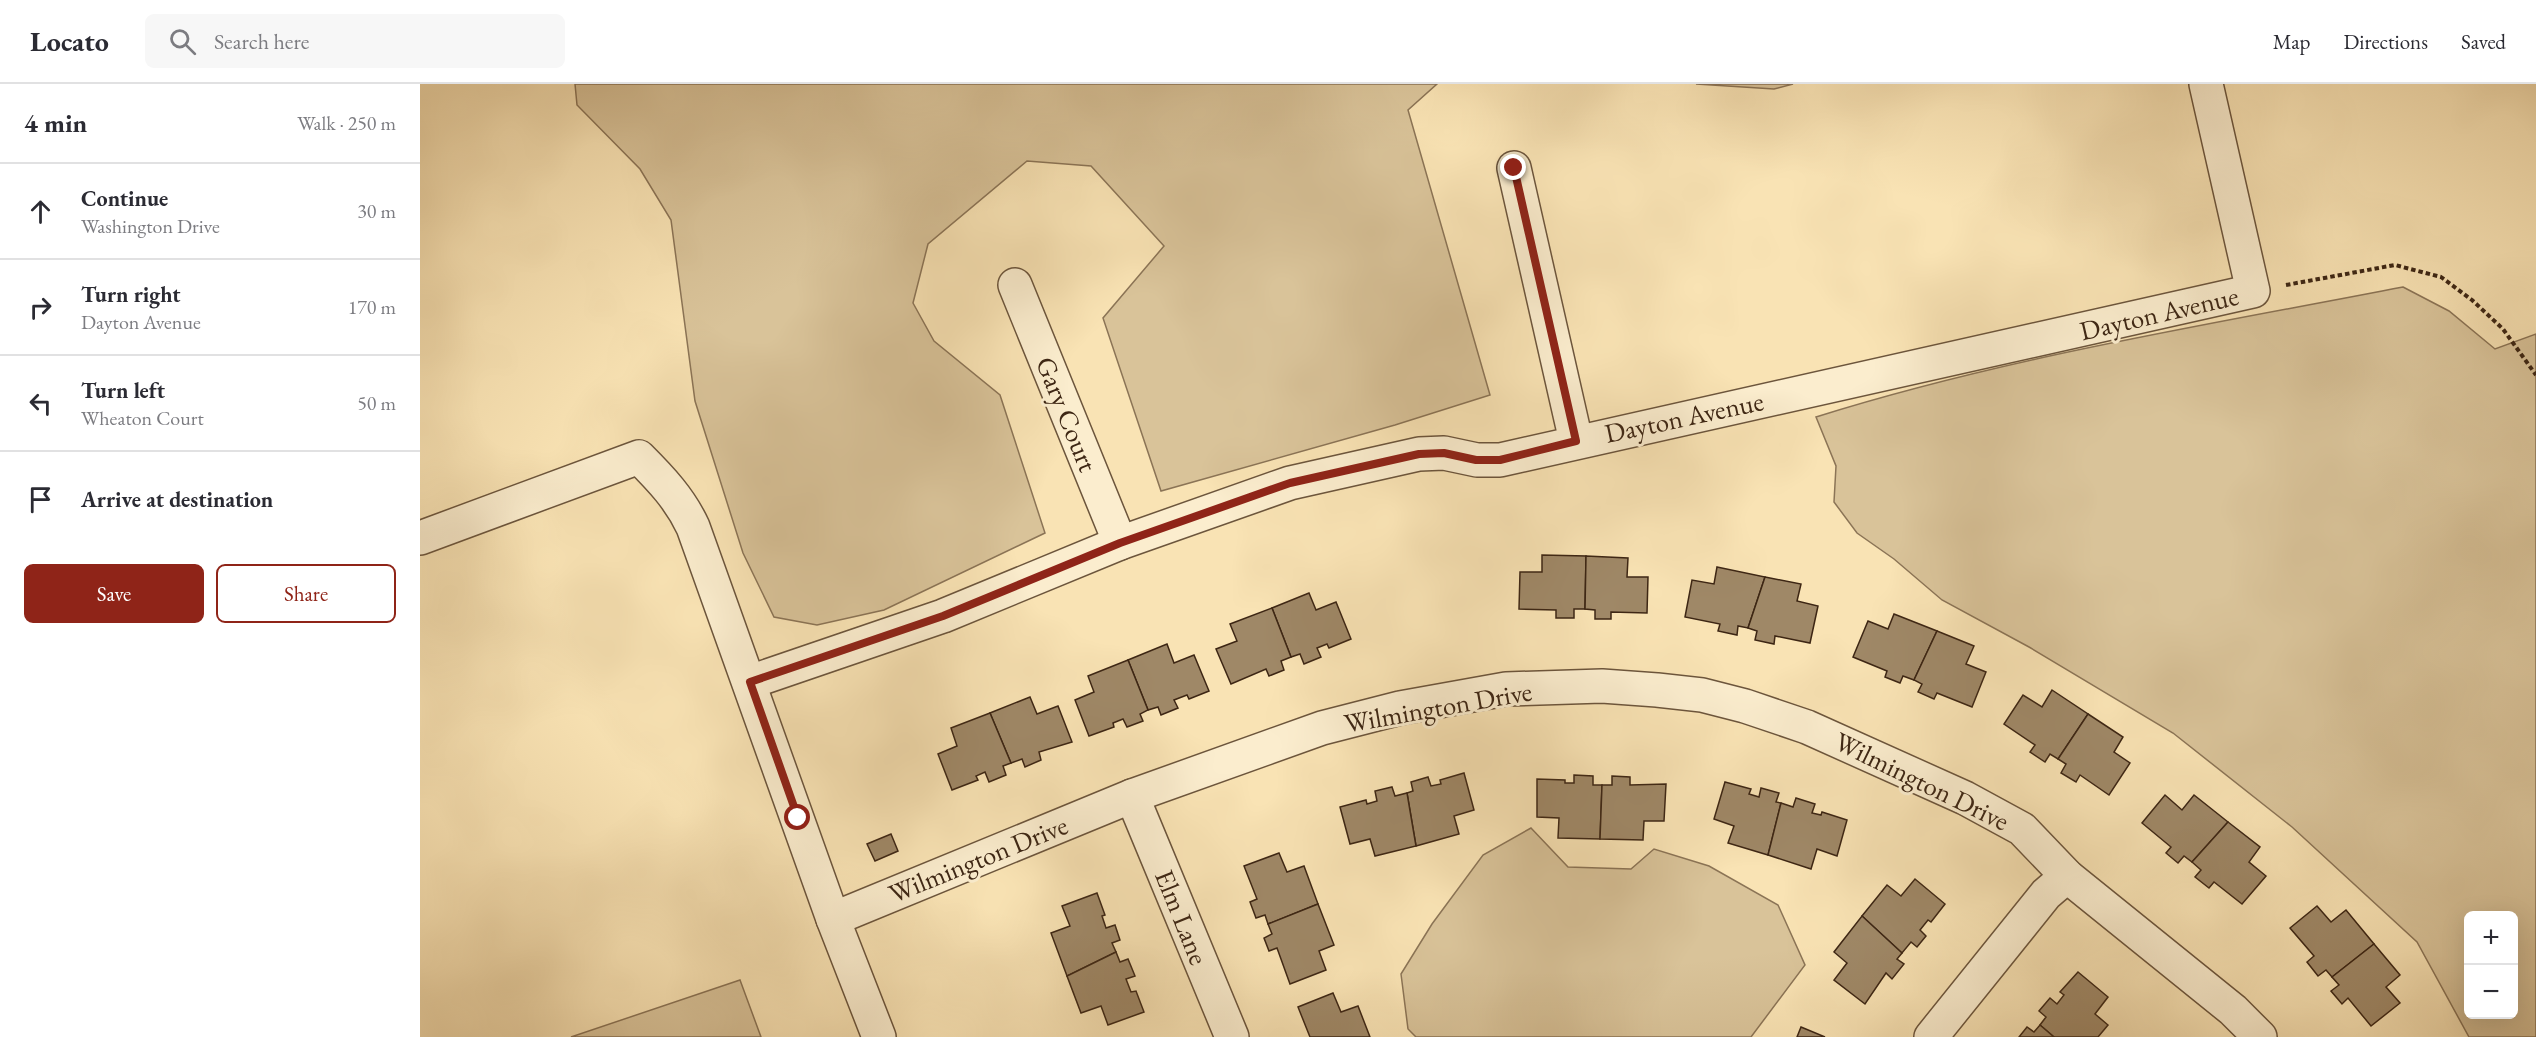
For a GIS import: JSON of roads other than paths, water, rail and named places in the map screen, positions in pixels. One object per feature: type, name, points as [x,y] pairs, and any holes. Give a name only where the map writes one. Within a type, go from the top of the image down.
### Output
[{"type":"street","name":"Dayton Avenue","points":[[750,682],[943,616],[1120,543],[1250,495],[1358,465],[1432,453],[1476,460],[1500,460],[1576,441],[2253,291],[2206,84]]},
{"type":"street","points":[[1514,168],[1576,441]]},
{"type":"street","name":"Gary Court","points":[[1015,285],[1120,543]]},
{"type":"street","points":[[420,538],[639,457],[681,502],[693,527],[833,919],[879,1037]]},
{"type":"street","name":"Wilmington Drive","points":[[833,919],[1132,796],[1322,728],[1400,708],[1506,689],[1602,686],[1657,690],[1702,695],[1745,705],[1807,726],[1965,798],[2022,829],[2067,876],[2233,1010],[2260,1037]]},
{"type":"street","name":"Elm Lane","points":[[1132,796],[1232,1037]]},
{"type":"street","points":[[1931,1037],[2046,894],[2067,876]]}]
